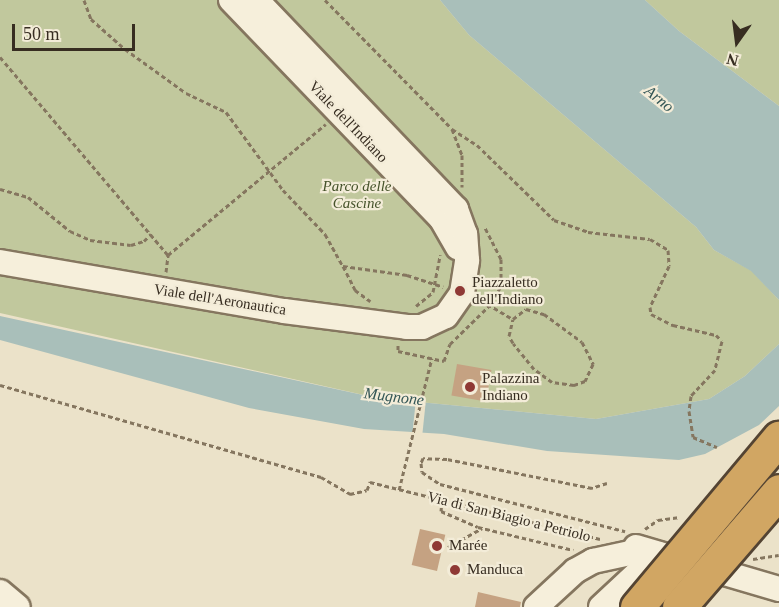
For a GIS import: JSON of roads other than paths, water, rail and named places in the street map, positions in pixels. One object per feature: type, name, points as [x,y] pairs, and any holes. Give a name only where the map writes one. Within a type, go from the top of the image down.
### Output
[{"type":"highway","points":[[637,607],[779,438]]},
{"type":"highway","points":[[679,607],[779,491]]},
{"type":"street","name":"Viale dell'Indiano","points":[[231,0],[457,239]]},
{"type":"street","points":[[256,0],[456,209],[457,239]]},
{"type":"street","name":"Viale dell'Aeronautica","points":[[0,262],[374,313],[415,327],[439,320],[455,307],[466,274],[457,239]]},
{"type":"street","points":[[602,607],[642,546]]},
{"type":"street","points":[[536,607],[575,572],[608,549],[642,546],[779,589]]},
{"type":"street","points":[[0,592],[18,607]]},
{"type":"water","name":"Arno","points":[[440,0],[645,0],[679,31],[779,106],[779,300],[751,271],[714,250],[696,227],[469,35]]},
{"type":"water","points":[[0,316],[377,398],[596,419],[709,399],[745,376],[779,344],[779,406],[759,425],[705,454],[679,460],[547,451],[444,434],[364,429],[249,408],[0,340]]},
{"type":"place","name":"Piazzaletto dell'Indiano","points":[[460,291]]},
{"type":"place","name":"Palazzina Indiano","points":[[470,387]]},
{"type":"place","name":"Marée","points":[[437,546]]},
{"type":"place","name":"Manduca","points":[[455,570]]},
{"type":"park label","name":"Parco delle Cascine","points":[[357,194]]},
{"type":"water label","name":"Mugnone","points":[[394,397]]}]
